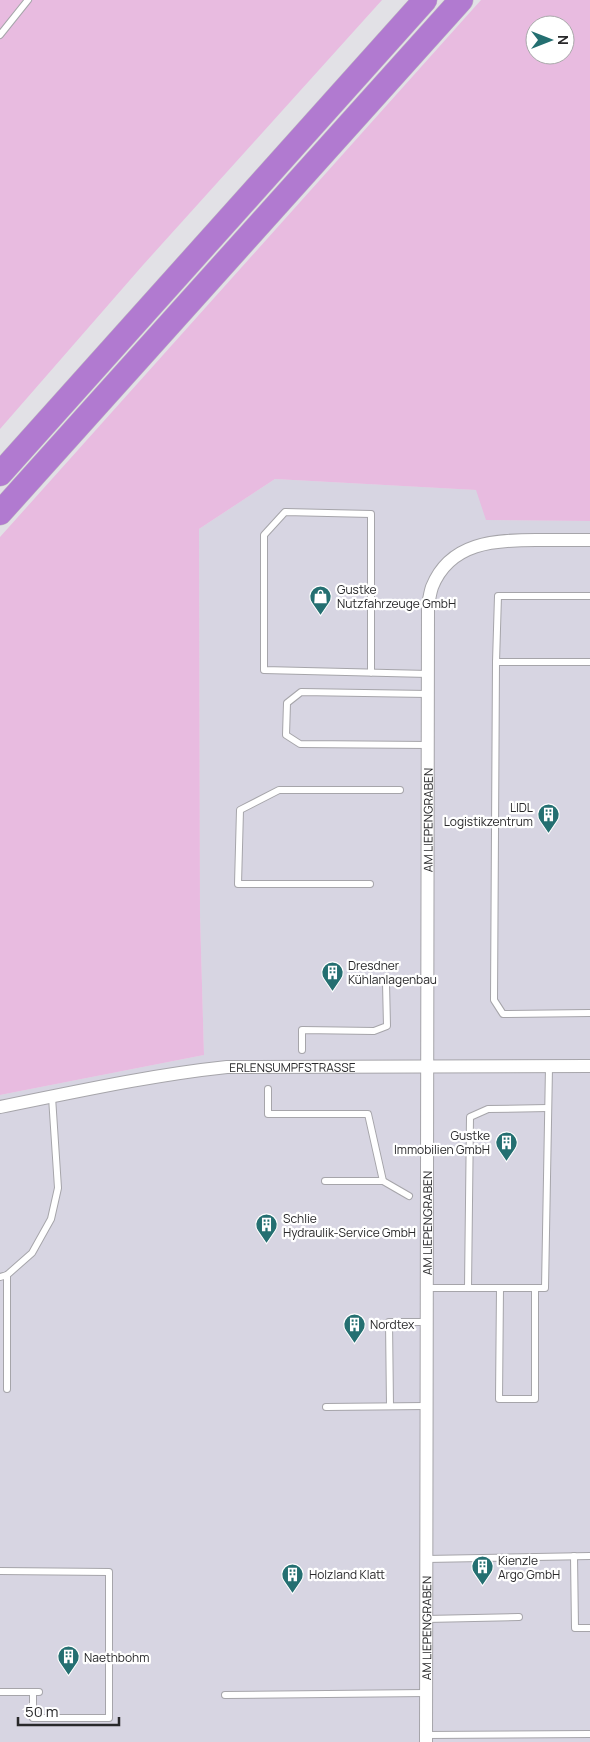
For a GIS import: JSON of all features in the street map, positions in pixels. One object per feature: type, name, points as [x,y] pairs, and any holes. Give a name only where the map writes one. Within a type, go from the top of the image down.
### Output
[{"type":"highway","points":[[0,474],[425,0]]},
{"type":"highway","points":[[0,513],[461,0]]},
{"type":"street","name":"AM LIEPENGRABEN","points":[[426,1738],[428,606],[432,588],[450,562],[468,550],[485,543],[502,540],[590,540]]},
{"type":"street","name":"ERLENSUMPFSTRASSE","points":[[0,1107],[198,1070],[227,1067],[590,1066]]},
{"type":"lane","points":[[0,35],[28,0]]},
{"type":"lane","points":[[371,673],[371,514],[285,512],[264,535],[264,670],[371,673],[428,674]]},
{"type":"lane","points":[[590,596],[498,596],[494,1000],[503,1014],[590,1013]]},
{"type":"lane","points":[[496,662],[590,662]]},
{"type":"lane","points":[[428,694],[301,692],[287,703],[286,735],[300,744],[429,745]]},
{"type":"lane","points":[[370,884],[238,884],[240,810],[280,790],[400,790]]},
{"type":"lane","points":[[302,1050],[302,1030],[374,1030],[387,1026],[386,984]]},
{"type":"lane","points":[[426,1288],[546,1288],[549,1067]]},
{"type":"lane","points":[[268,1089],[268,1114],[368,1114],[384,1181]]},
{"type":"lane","points":[[7,1389],[3,1276],[32,1253],[51,1219],[58,1188],[52,1097]]},
{"type":"lane","points":[[468,1288],[470,1117],[488,1109],[548,1108]]},
{"type":"lane","points":[[326,1181],[384,1181],[409,1196]]},
{"type":"lane","points":[[500,1288],[500,1399],[535,1398],[535,1288]]},
{"type":"lane","points":[[390,1406],[389,1322],[426,1322]]},
{"type":"lane","points":[[326,1407],[426,1406]]},
{"type":"lane","points":[[574,1556],[575,1628],[590,1628]]},
{"type":"lane","points":[[426,1559],[590,1556]]},
{"type":"lane","points":[[0,1571],[109,1572],[109,1718],[33,1718],[36,1692],[0,1692]]},
{"type":"lane","points":[[426,1619],[519,1617]]},
{"type":"lane","points":[[225,1695],[426,1693]]},
{"type":"lane","points":[[426,1738],[590,1734]]},
{"type":"shaded area","points":[[0,0],[382,0],[143,265],[0,429]]},
{"type":"shaded area","points":[[481,0],[590,0],[590,521],[486,520],[476,490],[275,479],[199,529],[200,914],[204,1055],[0,1095],[0,537]]},
{"type":"shaded area","points":[[275,479],[477,490],[487,520],[590,521],[590,1742],[0,1742],[0,1095],[204,1055],[200,914],[199,529]]},
{"type":"place","name":"Gustke Nutzfahrzeuge GmbH","points":[[321,615]]},
{"type":"place","name":"LIDL Logistikzentrum","points":[[549,833]]},
{"type":"place","name":"Dresdner Kühlanlagenbau","points":[[332,991]]},
{"type":"place","name":"Gustke Immobilien GmbH","points":[[506,1161]]},
{"type":"place","name":"Schlie Hydraulik-Service GmbH","points":[[267,1244]]},
{"type":"place","name":"Nordtex","points":[[354,1343]]},
{"type":"place","name":"Kienzle Argo GmbH","points":[[482,1586]]},
{"type":"place","name":"Holzland Klatt","points":[[293,1593]]},
{"type":"place","name":"Naethbohm","points":[[68,1676]]}]
